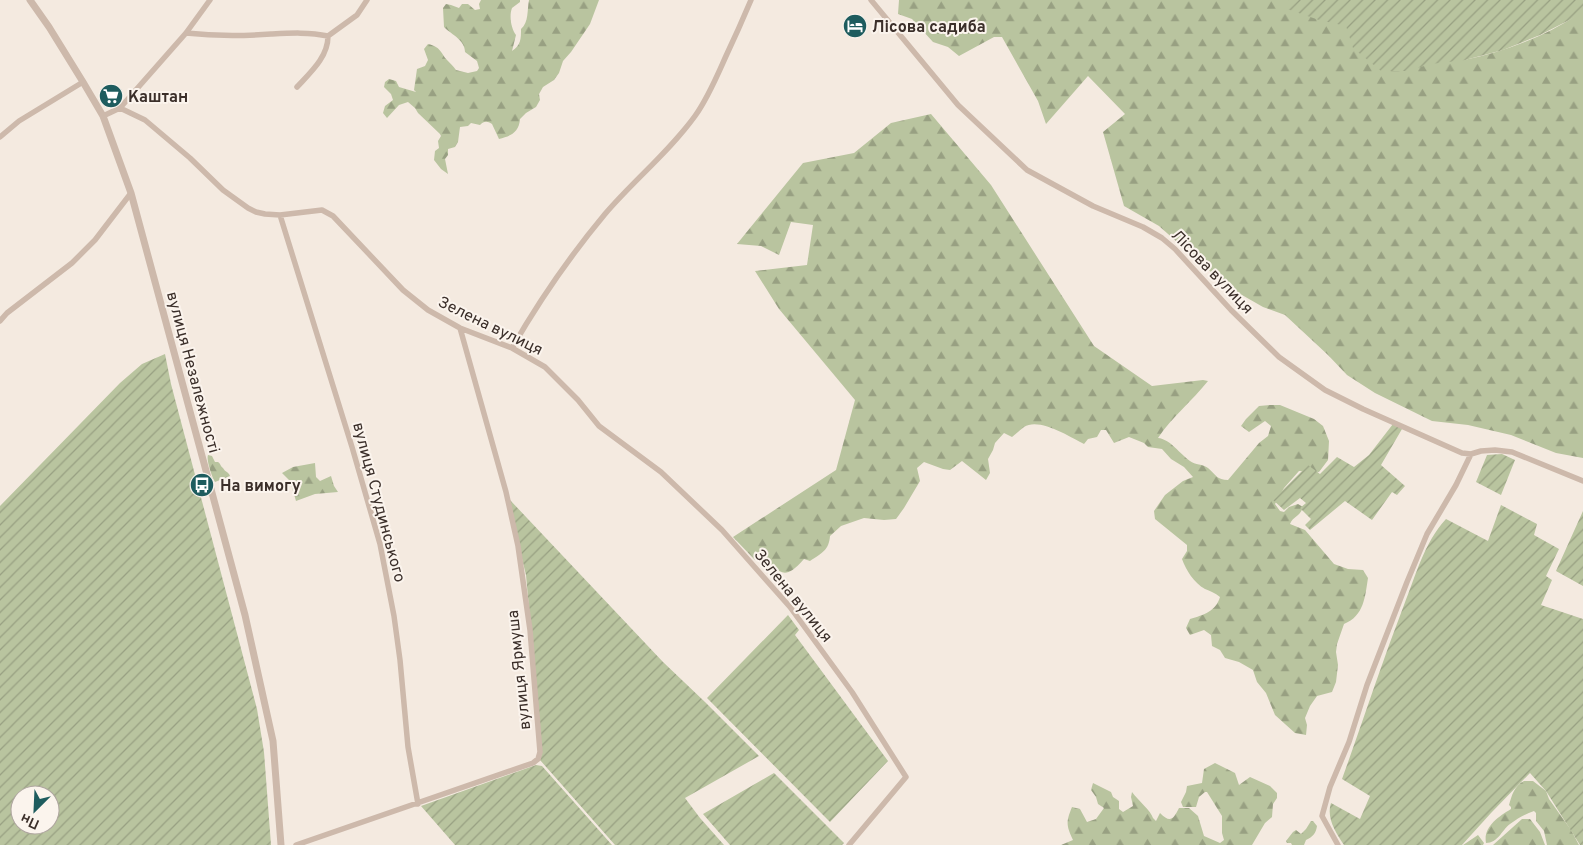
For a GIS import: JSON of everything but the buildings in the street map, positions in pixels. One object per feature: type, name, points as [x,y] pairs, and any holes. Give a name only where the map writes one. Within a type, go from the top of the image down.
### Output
[{"type":"street","name":"вулиця Незалежності","points":[[30,0],[84,82],[102,116],[131,193],[244,614],[273,741],[281,845]]},
{"type":"street","points":[[102,116],[120,108],[186,33],[210,0]]},
{"type":"street","points":[[186,33],[240,35],[292,32],[328,36],[357,15],[368,0]]},
{"type":"street","points":[[512,348],[539,302],[605,214],[668,149],[695,116],[708,95],[751,0]]},
{"type":"street","name":"Лісова вулиця","points":[[871,0],[958,105],[1027,170],[1093,206],[1143,227],[1162,238],[1175,249],[1231,310],[1279,357],[1325,390],[1462,453],[1471,454],[1495,450],[1512,452],[1583,481]]},
{"type":"street","points":[[297,87],[322,59],[328,46],[328,36]]},
{"type":"street","points":[[0,137],[19,121],[84,82]]},
{"type":"street","name":"Зелена вулиця","points":[[120,108],[145,120],[190,158],[223,190],[248,208],[265,214],[280,215],[322,210],[333,216],[403,290],[428,310],[460,328],[512,348],[545,367],[578,400],[599,426],[661,472],[722,530],[796,614],[852,692],[906,777],[848,845]]},
{"type":"street","points":[[0,321],[7,313],[72,264],[95,240],[131,193]]},
{"type":"street","name":"вулиця Студинського","points":[[280,215],[351,444],[382,552],[394,616],[408,747],[418,804]]},
{"type":"street","name":"вулиця Ярмуша","points":[[296,845],[418,804],[533,763],[538,759],[540,752],[530,630],[518,546],[506,492],[460,328]]},
{"type":"street","points":[[1338,845],[1322,816],[1330,787],[1406,582],[1427,534],[1456,485],[1471,454]]},
{"type":"green space","points":[[481,0],[520,0],[511,11],[511,22],[516,35],[512,51],[520,42],[521,29],[527,19],[529,0],[599,0],[590,24],[563,61],[559,73],[554,80],[543,87],[536,107],[520,119],[516,131],[499,139],[492,124],[489,122],[484,122],[480,125],[471,123],[468,126],[460,127],[458,142],[455,147],[448,149],[448,155],[445,159],[448,174],[434,160],[435,151],[439,148],[440,134],[408,102],[399,105],[387,118],[383,113],[385,106],[393,100],[391,94],[384,87],[385,82],[389,79],[396,81],[399,87],[416,92],[414,90],[417,69],[425,66],[428,60],[424,49],[428,44],[438,48],[456,70],[468,73],[477,71],[479,68],[477,61],[465,52],[463,44],[444,27],[443,8],[446,4],[459,8],[462,4],[468,4],[475,10],[480,9],[479,4]]},
{"type":"green space","points":[[899,0],[1583,0],[1583,458],[1556,453],[1511,435],[1468,425],[1432,421],[1375,393],[1347,375],[1285,315],[1263,307],[1228,287],[1159,226],[1124,206],[1103,132],[1125,114],[1088,76],[1046,124],[1038,101],[1002,37],[994,37],[959,56],[948,47],[933,42],[912,19],[898,14]],"holes":[[[1577,15],[1523,43],[1464,60]]]},
{"type":"green space","points":[[1289,0],[1583,0],[1583,13],[1540,35],[1503,50],[1465,60],[1431,64],[1407,71],[1381,71],[1353,48],[1346,26],[1319,20],[1287,9]]},
{"type":"green space","points":[[931,114],[991,185],[1094,346],[1152,386],[1208,381],[1169,423],[1158,438],[1167,441],[1192,462],[1206,467],[1219,478],[1228,480],[1259,443],[1268,436],[1271,426],[1265,421],[1249,432],[1241,426],[1259,406],[1280,405],[1314,419],[1323,426],[1329,441],[1328,460],[1319,472],[1299,471],[1284,488],[1275,504],[1280,511],[1284,512],[1289,507],[1298,504],[1303,507],[1290,524],[1305,530],[1334,564],[1348,569],[1363,570],[1368,578],[1360,611],[1351,621],[1344,624],[1337,644],[1338,665],[1336,682],[1332,692],[1317,696],[1310,706],[1305,718],[1307,725],[1306,735],[1295,733],[1275,715],[1266,693],[1257,682],[1253,670],[1239,662],[1225,658],[1220,650],[1212,646],[1211,635],[1204,630],[1190,635],[1186,628],[1190,619],[1205,614],[1212,609],[1216,606],[1220,597],[1205,589],[1191,576],[1182,559],[1187,551],[1187,545],[1155,519],[1154,511],[1165,495],[1183,481],[1193,477],[1162,449],[1148,447],[1144,443],[1129,437],[1114,443],[1106,430],[1101,430],[1097,437],[1088,439],[1084,444],[1046,426],[1030,425],[1024,427],[1012,437],[1004,433],[995,443],[988,459],[990,473],[986,480],[962,461],[950,470],[924,462],[917,468],[920,481],[896,519],[864,518],[841,526],[830,536],[828,545],[821,553],[810,561],[804,559],[789,572],[784,573],[770,565],[755,560],[733,537],[836,470],[855,400],[779,309],[755,271],[807,265],[813,225],[791,222],[779,255],[761,246],[737,244],[803,163],[854,153],[891,123]]},
{"type":"green space","points":[[165,354],[171,384],[257,709],[264,752],[271,845],[0,845],[0,506],[120,383],[142,364]]},
{"type":"green space","points":[[1393,424],[1402,429],[1381,465],[1405,486],[1397,495],[1392,492],[1372,520],[1345,501],[1310,530],[1305,525],[1311,519],[1300,508],[1306,503],[1300,498],[1284,510],[1273,500],[1308,465],[1320,474],[1337,457],[1354,467],[1369,455]]},
{"type":"green space","points":[[1502,454],[1515,460],[1501,495],[1476,482],[1487,455]]},
{"type":"green space","points":[[208,455],[212,456],[215,462],[218,462],[230,476],[215,482],[211,473]]},
{"type":"green space","points":[[315,463],[316,477],[320,481],[331,476],[338,492],[315,494],[296,501],[290,481],[282,473],[293,467]]},
{"type":"green space","points":[[510,500],[663,662],[759,756],[685,798],[724,845],[615,845],[540,760],[542,753],[526,575],[508,502]]},
{"type":"green space","points":[[1501,505],[1537,524],[1534,535],[1559,549],[1546,576],[1552,580],[1541,605],[1583,619],[1583,845],[1580,845],[1546,791],[1530,773],[1462,845],[1344,845],[1331,820],[1331,803],[1360,819],[1370,796],[1342,779],[1396,626],[1426,549],[1438,528],[1446,519],[1488,541]]},
{"type":"green space","points":[[1583,511],[1583,586],[1556,571]]},
{"type":"green space","points":[[788,615],[799,630],[795,635],[888,761],[830,822],[707,698]]},
{"type":"green space","points":[[1215,763],[1235,773],[1239,785],[1250,777],[1270,786],[1277,793],[1277,798],[1273,804],[1272,817],[1265,823],[1252,845],[1061,845],[1073,840],[1068,824],[1072,807],[1080,809],[1087,822],[1096,819],[1104,808],[1098,804],[1091,790],[1093,783],[1111,792],[1113,797],[1119,801],[1119,809],[1123,812],[1133,806],[1132,792],[1156,821],[1160,813],[1166,818],[1171,819],[1179,808],[1189,808],[1198,816],[1204,836],[1220,843],[1224,840],[1222,816],[1207,792],[1199,797],[1196,807],[1183,807],[1181,802],[1187,786],[1202,783],[1204,769]]},
{"type":"green space","points":[[536,765],[542,766],[612,845],[455,845],[421,806]]},
{"type":"green space","points":[[774,773],[844,843],[842,845],[730,845],[703,814]]},
{"type":"green space","points":[[1524,781],[1533,781],[1546,791],[1549,799],[1579,845],[1547,845],[1544,831],[1536,821],[1536,813],[1534,811],[1516,820],[1494,841],[1486,843],[1489,827],[1511,809],[1509,805],[1514,791]]},
{"type":"green space","points":[[1522,819],[1530,819],[1540,832],[1545,845],[1493,845]]},
{"type":"green space","points":[[1313,821],[1317,828],[1304,845],[1287,843],[1286,841],[1293,832],[1296,830],[1301,834]]},
{"type":"green space","points":[[1478,835],[1484,843],[1483,845],[1463,845]]},
{"type":"place","name":"Лісова садиба","points":[[855,26]]},
{"type":"place","name":"Каштан","points":[[111,96]]},
{"type":"place","name":"На вимогу","points":[[202,485]]}]
